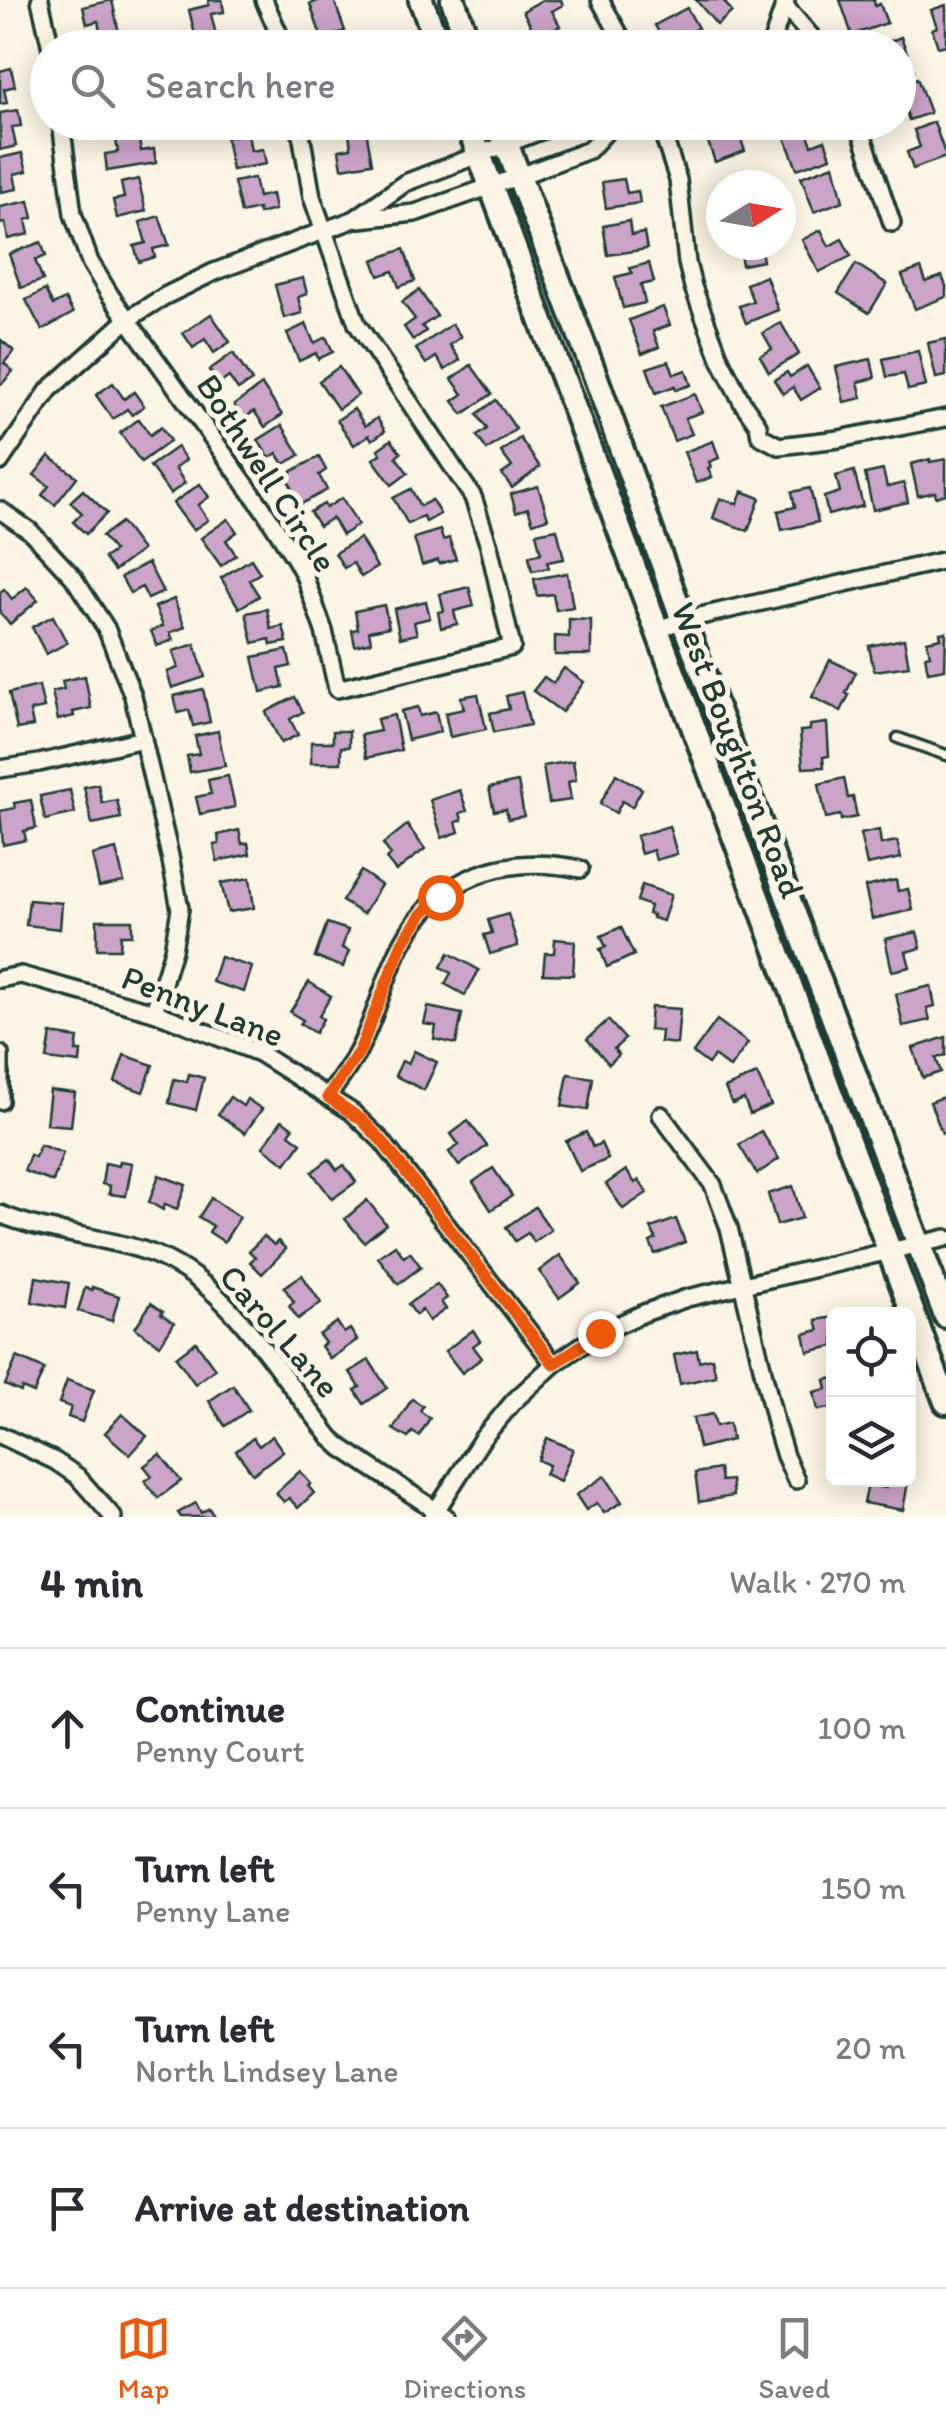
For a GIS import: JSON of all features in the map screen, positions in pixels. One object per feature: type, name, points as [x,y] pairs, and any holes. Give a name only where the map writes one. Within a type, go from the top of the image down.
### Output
[{"type":"main road","points":[[421,0],[432,30]]},
{"type":"main road","points":[[453,0],[464,30]]},
{"type":"main road","name":"West Boughton Road","points":[[473,140],[946,1402]]},
{"type":"main road","name":"West Boughton Road","points":[[504,140],[946,1316]]},
{"type":"street","points":[[40,0],[47,30]]},
{"type":"street","points":[[264,0],[277,30]]},
{"type":"street","points":[[600,0],[617,30]]},
{"type":"street","points":[[776,30],[785,3]]},
{"type":"street","points":[[785,3],[807,30]]},
{"type":"street","points":[[63,140],[72,214],[90,262],[128,319]]},
{"type":"street","points":[[302,140],[323,232]]},
{"type":"street","points":[[0,462],[49,390],[128,319],[190,282],[355,219],[405,183],[478,154],[494,140]]},
{"type":"street","points":[[355,219],[415,213],[589,150],[597,140]]},
{"type":"street","points":[[666,140],[678,180],[693,286],[721,362],[758,425],[760,436],[780,446],[946,418]]},
{"type":"street","points":[[864,140],[892,223]]},
{"type":"street","name":"Bothwell Circle","points":[[128,319],[296,560],[324,630],[336,688],[512,647],[489,546],[472,498],[357,324],[323,232]]},
{"type":"street","points":[[0,510],[30,531],[73,577],[106,628],[133,696],[180,909],[173,950],[154,1012]]},
{"type":"street","points":[[656,630],[683,620],[946,560]]},
{"type":"street","points":[[0,770],[143,739]]},
{"type":"street","points":[[328,1097],[360,1050],[402,944],[421,915],[440,897],[493,869],[529,862],[580,868]]},
{"type":"street","name":"Penny Lane","points":[[0,979],[21,975],[154,1012],[259,1052],[362,1120],[554,1364]]},
{"type":"street","points":[[0,1054],[0,1101]]},
{"type":"street","points":[[660,1115],[713,1185],[729,1228],[776,1426],[796,1480]]},
{"type":"street","name":"Carol Lane","points":[[0,1214],[31,1226],[138,1248],[164,1258],[208,1286],[232,1309],[331,1438],[438,1515]]},
{"type":"street","points":[[438,1515],[482,1439],[514,1401],[554,1364],[600,1333],[687,1298],[946,1238]]},
{"type":"street","points":[[0,1435],[56,1461],[77,1476],[113,1517]]},
{"type":"lane","points":[[898,738],[946,756]]},
{"type":"building","points":[[112,0],[118,30],[100,30],[98,21],[87,24],[83,7]]},
{"type":"building","points":[[208,0],[222,0],[224,12],[211,14],[215,30],[194,30],[189,10],[209,5]]},
{"type":"building","points":[[334,0],[345,30],[319,30],[310,4]]},
{"type":"building","points":[[542,0],[561,0],[563,5],[552,11],[560,26],[553,30],[533,30],[523,11]]},
{"type":"building","points":[[696,0],[723,0],[732,12],[717,25]]},
{"type":"building","points":[[840,0],[874,0],[875,6],[880,4],[887,23],[867,30],[850,30]]},
{"type":"building","points":[[946,5],[946,45],[938,47],[931,10]]},
{"type":"building","points":[[687,8],[698,28],[658,30],[655,25]]},
{"type":"building","points":[[11,68],[15,86],[4,89],[7,103],[0,104],[0,71]]},
{"type":"building","points":[[916,78],[930,113],[916,118]]},
{"type":"building","points":[[18,110],[21,126],[12,127],[16,146],[0,150],[0,113]]},
{"type":"building","points":[[934,122],[946,157],[913,169],[907,152],[920,147],[916,129]]},
{"type":"building","points":[[116,140],[139,140],[141,151],[154,149],[156,163],[107,171],[105,154],[118,152]]},
{"type":"building","points":[[227,140],[249,140],[251,151],[263,149],[266,164],[232,170]]},
{"type":"building","points":[[350,140],[368,140],[372,163],[342,168],[339,150],[351,148]]},
{"type":"building","points":[[707,140],[741,140],[745,151],[715,162]]},
{"type":"building","points":[[786,140],[810,140],[812,145],[825,140],[831,157],[797,169]]},
{"type":"building","points":[[22,153],[27,171],[14,174],[17,189],[1,192],[0,158]]},
{"type":"building","points":[[834,165],[843,201],[814,212],[801,177]]},
{"type":"building","points":[[254,178],[258,197],[272,194],[275,210],[241,213],[234,182]]},
{"type":"building","points":[[138,179],[146,211],[117,218],[113,200],[124,198],[121,183]]},
{"type":"building","points":[[624,179],[627,193],[638,191],[640,203],[606,208],[602,182]]},
{"type":"building","points":[[29,201],[33,218],[26,220],[29,234],[8,239],[5,223],[0,224],[0,207]]},
{"type":"building","points":[[159,216],[169,245],[153,249],[155,257],[139,262],[134,246],[146,243],[140,222]]},
{"type":"building","points":[[629,221],[631,235],[644,233],[647,249],[608,255],[603,226]]},
{"type":"building","points":[[821,230],[829,246],[842,239],[851,256],[819,272],[802,240]]},
{"type":"building","points":[[41,242],[46,256],[35,260],[43,280],[21,288],[9,254]]},
{"type":"building","points":[[404,249],[415,281],[399,287],[393,271],[379,276],[373,260]]},
{"type":"building","points":[[741,260],[763,260],[763,261],[742,265]]},
{"type":"building","points":[[649,263],[654,282],[641,285],[645,303],[623,308],[615,277]]},
{"type":"building","points":[[856,264],[887,284],[869,313],[838,293]]},
{"type":"building","points":[[921,268],[926,282],[942,276],[946,297],[915,309],[902,275]]},
{"type":"building","points":[[766,276],[778,310],[746,323],[739,306],[753,301],[746,284]]},
{"type":"building","points":[[303,278],[307,294],[298,297],[302,313],[284,318],[275,285]]},
{"type":"building","points":[[45,290],[53,305],[65,299],[73,313],[42,330],[26,300]]},
{"type":"building","points":[[419,290],[437,316],[422,326],[426,331],[413,340],[404,327],[415,319],[402,302]]},
{"type":"building","points":[[663,307],[670,325],[653,331],[659,347],[642,354],[629,320]]},
{"type":"building","points":[[211,314],[230,342],[214,353],[205,339],[193,348],[183,333]]},
{"type":"building","points":[[781,323],[799,354],[769,372],[760,356],[772,349],[763,333]]},
{"type":"building","points":[[306,324],[314,343],[326,337],[333,352],[318,359],[316,353],[299,361],[287,333]]},
{"type":"building","points":[[452,324],[461,337],[450,345],[460,360],[445,370],[436,357],[426,364],[416,349]]},
{"type":"building","points":[[946,339],[946,376],[936,378],[928,343]]},
{"type":"building","points":[[1,340],[14,351],[4,363],[13,371],[2,384],[0,383]]},
{"type":"building","points":[[918,351],[926,386],[908,390],[904,374],[887,377],[883,359]]},
{"type":"building","points":[[233,353],[252,381],[238,390],[229,377],[219,384],[209,370]]},
{"type":"building","points":[[871,359],[875,378],[858,382],[862,398],[844,402],[836,367]]},
{"type":"building","points":[[669,361],[674,374],[686,370],[691,385],[656,393],[647,368]]},
{"type":"building","points":[[471,365],[492,394],[463,414],[453,401],[463,394],[452,379]]},
{"type":"building","points":[[807,366],[820,388],[801,400],[793,387],[783,394],[774,380],[787,372],[790,377]]},
{"type":"building","points":[[339,367],[358,395],[338,409],[319,381]]},
{"type":"building","points":[[113,383],[124,399],[134,392],[144,406],[132,415],[127,409],[113,419],[96,395]]},
{"type":"building","points":[[262,385],[282,415],[265,427],[254,411],[244,419],[234,405]]},
{"type":"building","points":[[695,394],[702,412],[685,418],[692,434],[674,441],[661,407]]},
{"type":"building","points":[[496,400],[516,429],[487,450],[477,436],[487,429],[477,414]]},
{"type":"building","points":[[354,409],[365,426],[377,418],[385,431],[354,445],[337,420]]},
{"type":"building","points":[[139,419],[150,435],[161,427],[170,441],[141,462],[120,433]]},
{"type":"building","points":[[282,425],[300,455],[284,464],[277,453],[269,458],[258,440]]},
{"type":"building","points":[[520,438],[540,467],[512,488],[502,474],[512,467],[501,452]]},
{"type":"building","points":[[391,440],[401,453],[396,457],[408,473],[392,485],[373,459],[381,454],[378,449]]},
{"type":"building","points":[[713,441],[719,458],[709,462],[712,477],[696,483],[684,452]]},
{"type":"building","points":[[177,447],[186,460],[175,468],[185,483],[170,494],[150,466]]},
{"type":"building","points":[[49,456],[77,477],[55,505],[42,495],[49,486],[34,475]]},
{"type":"building","points":[[319,457],[326,470],[319,475],[327,490],[301,504],[285,475]]},
{"type":"building","points":[[946,459],[946,494],[918,496],[911,464]]},
{"type":"building","points":[[883,470],[887,487],[904,483],[908,502],[873,510],[865,474]]},
{"type":"building","points":[[854,471],[863,506],[828,515],[824,497],[840,492],[836,476]]},
{"type":"building","points":[[200,484],[209,497],[198,505],[208,520],[193,530],[173,503]]},
{"type":"building","points":[[538,486],[548,518],[533,523],[528,508],[516,512],[511,494]]},
{"type":"building","points":[[810,488],[818,522],[782,530],[778,511],[795,507],[792,492]]},
{"type":"building","points":[[411,489],[420,506],[432,500],[440,514],[426,522],[423,516],[408,524],[393,498]]},
{"type":"building","points":[[83,490],[107,513],[86,534],[73,522],[82,513],[70,502]]},
{"type":"building","points":[[742,491],[760,498],[748,531],[713,518],[720,498],[737,504]]},
{"type":"building","points":[[342,498],[358,525],[342,535],[332,518],[319,526],[310,512]]},
{"type":"building","points":[[228,519],[237,532],[226,540],[236,555],[221,566],[201,538]]},
{"type":"building","points":[[121,522],[142,550],[114,571],[104,558],[114,551],[102,536]]},
{"type":"building","points":[[557,529],[564,559],[547,562],[549,568],[532,571],[529,556],[541,553],[536,533]]},
{"type":"building","points":[[440,530],[443,540],[449,538],[456,559],[422,565],[414,538]]},
{"type":"building","points":[[360,538],[377,567],[361,577],[353,563],[344,568],[335,553]]},
{"type":"building","points":[[251,559],[260,573],[249,580],[259,596],[239,608],[221,578]]},
{"type":"building","points":[[148,563],[163,592],[148,599],[142,587],[130,593],[121,577]]},
{"type":"building","points":[[567,573],[573,607],[556,610],[553,594],[537,596],[534,579]]},
{"type":"building","points":[[27,587],[38,600],[10,624],[0,613],[0,592],[4,589],[12,599]]},
{"type":"building","points":[[469,587],[474,606],[454,611],[457,624],[441,628],[438,612],[444,611],[440,594]]},
{"type":"building","points":[[174,599],[185,627],[170,633],[173,640],[157,646],[151,631],[163,626],[155,607]]},
{"type":"building","points":[[426,601],[430,618],[414,622],[417,634],[400,638],[394,609]]},
{"type":"building","points":[[384,605],[389,627],[369,631],[371,642],[355,646],[355,611]]},
{"type":"building","points":[[267,609],[271,629],[283,626],[287,642],[271,645],[270,639],[253,643],[246,613]]},
{"type":"building","points":[[53,616],[67,643],[46,654],[32,627]]},
{"type":"building","points":[[569,619],[591,620],[591,655],[555,655],[555,636],[569,637]]},
{"type":"building","points":[[946,632],[945,669],[928,672],[927,641],[941,638],[940,633]]},
{"type":"building","points":[[904,639],[909,666],[874,671],[869,646]]},
{"type":"building","points":[[195,644],[205,677],[172,688],[167,672],[178,668],[173,651]]},
{"type":"building","points":[[287,650],[291,666],[279,669],[283,687],[261,692],[253,657]]},
{"type":"building","points":[[830,660],[856,672],[841,711],[812,697]]},
{"type":"building","points":[[564,668],[584,682],[562,712],[533,691],[544,677],[553,683]]},
{"type":"building","points":[[85,676],[91,708],[58,720],[52,692],[64,689],[62,681]]},
{"type":"building","points":[[39,686],[44,708],[30,711],[33,726],[17,729],[9,693]]},
{"type":"building","points":[[203,689],[210,722],[193,726],[189,710],[178,713],[174,696]]},
{"type":"building","points":[[522,692],[530,725],[494,732],[490,713],[509,709],[506,696]]},
{"type":"building","points":[[478,694],[486,729],[450,737],[445,713],[464,709],[461,697]]},
{"type":"building","points":[[295,697],[303,712],[290,719],[298,735],[281,743],[266,712]]},
{"type":"building","points":[[418,707],[420,716],[436,712],[440,732],[408,740],[401,711]]},
{"type":"building","points":[[394,715],[401,750],[366,758],[361,735],[380,731],[377,719]]},
{"type":"building","points":[[827,723],[829,756],[823,757],[824,767],[803,768],[800,731]]},
{"type":"building","points":[[218,731],[225,766],[190,772],[187,756],[199,754],[195,736]]},
{"type":"building","points":[[333,731],[349,731],[349,747],[341,747],[341,763],[311,763],[311,742],[333,742]]},
{"type":"building","points":[[573,761],[576,780],[568,782],[571,800],[549,803],[543,766]]},
{"type":"building","points":[[616,774],[642,789],[632,807],[622,801],[616,813],[600,804]]},
{"type":"building","points":[[228,776],[235,807],[200,814],[196,797],[211,794],[208,780]]},
{"type":"building","points":[[844,778],[857,817],[826,818],[819,784]]},
{"type":"building","points":[[518,782],[524,816],[508,819],[506,809],[494,811],[489,788]]},
{"type":"building","points":[[98,784],[102,803],[117,800],[121,818],[92,824],[84,787]]},
{"type":"building","points":[[70,790],[75,813],[45,820],[40,796]]},
{"type":"building","points":[[460,790],[467,811],[460,813],[462,820],[456,822],[459,832],[442,838],[430,800]]},
{"type":"building","points":[[31,800],[36,828],[24,831],[26,840],[3,845],[0,811]]},
{"type":"building","points":[[407,825],[425,849],[396,871],[386,859],[391,855],[383,844]]},
{"type":"building","points":[[669,826],[677,854],[656,860],[653,850],[641,854],[636,836]]},
{"type":"building","points":[[239,830],[242,844],[248,843],[250,854],[217,861],[214,845],[219,844],[218,835]]},
{"type":"building","points":[[879,830],[881,844],[897,841],[901,858],[867,865],[860,834]]},
{"type":"building","points":[[116,849],[124,882],[99,887],[92,855]]},
{"type":"building","points":[[361,871],[381,885],[363,914],[342,901]]},
{"type":"building","points":[[250,878],[254,908],[228,912],[221,883]]},
{"type":"building","points":[[896,880],[898,891],[908,889],[913,910],[872,919],[865,887]]},
{"type":"building","points":[[642,885],[671,895],[663,921],[652,918],[648,914],[650,906],[637,901]]},
{"type":"building","points":[[29,900],[62,903],[60,929],[26,925]]},
{"type":"building","points":[[508,914],[518,946],[490,954],[484,935],[492,933],[488,920]]},
{"type":"building","points":[[97,920],[132,920],[132,935],[121,935],[120,949],[97,949]]},
{"type":"building","points":[[327,923],[348,930],[342,948],[349,951],[343,967],[315,957]]},
{"type":"building","points":[[621,927],[634,955],[607,967],[600,949],[606,947],[601,936]]},
{"type":"building","points":[[917,932],[921,948],[906,952],[910,967],[892,971],[885,939]]},
{"type":"building","points":[[555,939],[575,941],[573,975],[543,974],[545,953],[554,953]]},
{"type":"building","points":[[449,953],[479,970],[465,995],[445,984],[451,973],[441,967]]},
{"type":"building","points":[[220,957],[252,967],[244,992],[212,982]]},
{"type":"building","points":[[309,982],[331,996],[319,1016],[323,1019],[315,1033],[290,1012]]},
{"type":"building","points":[[931,986],[935,1006],[927,1008],[930,1020],[903,1026],[896,994]]},
{"type":"building","points":[[428,1007],[462,1014],[456,1044],[434,1039],[436,1026],[424,1024]]},
{"type":"building","points":[[651,1007],[680,1009],[677,1044],[660,1042],[661,1031],[649,1030]]},
{"type":"building","points":[[608,1020],[625,1039],[614,1049],[619,1055],[609,1064],[587,1039]]},
{"type":"building","points":[[717,1020],[748,1043],[730,1068],[714,1056],[708,1064],[693,1053]]},
{"type":"building","points":[[51,1034],[78,1038],[76,1051],[81,1051],[80,1063],[47,1059]]},
{"type":"building","points":[[946,1037],[946,1055],[936,1058],[941,1072],[923,1078],[913,1048]]},
{"type":"building","points":[[414,1051],[437,1062],[424,1090],[395,1076],[402,1061],[408,1064]]},
{"type":"building","points":[[124,1055],[153,1065],[143,1092],[115,1082]]},
{"type":"building","points":[[189,1074],[204,1078],[196,1110],[169,1103],[174,1079],[187,1082]]},
{"type":"building","points":[[568,1074],[593,1078],[588,1110],[562,1106]]},
{"type":"building","points":[[757,1074],[771,1105],[750,1114],[744,1099],[732,1104],[725,1088]]},
{"type":"building","points":[[50,1090],[75,1093],[71,1126],[46,1124]]},
{"type":"building","points":[[946,1096],[946,1131],[942,1133],[930,1102]]},
{"type":"building","points":[[230,1097],[243,1106],[247,1099],[262,1109],[245,1133],[218,1114]]},
{"type":"building","points":[[282,1120],[293,1128],[289,1134],[301,1143],[286,1164],[263,1147]]},
{"type":"building","points":[[468,1121],[487,1146],[459,1166],[449,1152],[459,1145],[451,1134]]},
{"type":"building","points":[[761,1131],[779,1159],[757,1174],[739,1145]]},
{"type":"building","points":[[586,1132],[593,1147],[601,1143],[608,1159],[580,1171],[566,1141]]},
{"type":"building","points":[[40,1145],[63,1153],[53,1182],[24,1171],[30,1155],[35,1157]]},
{"type":"building","points":[[329,1159],[337,1170],[344,1165],[356,1182],[332,1199],[312,1172]]},
{"type":"building","points":[[120,1161],[132,1163],[126,1196],[109,1194],[110,1186],[102,1184],[105,1163],[119,1166]]},
{"type":"building","points":[[493,1168],[512,1196],[491,1210],[473,1182]]},
{"type":"building","points":[[626,1170],[647,1193],[623,1209],[606,1184]]},
{"type":"building","points":[[159,1175],[186,1185],[177,1209],[165,1204],[163,1210],[149,1202]]},
{"type":"building","points":[[793,1186],[802,1218],[777,1225],[768,1194]]},
{"type":"building","points":[[211,1198],[240,1217],[224,1242],[209,1232],[213,1226],[199,1217]]},
{"type":"building","points":[[367,1200],[386,1224],[364,1242],[345,1219]]},
{"type":"building","points":[[535,1207],[551,1230],[534,1242],[528,1233],[515,1241],[506,1227]]},
{"type":"building","points":[[676,1219],[685,1242],[655,1254],[650,1242],[656,1239],[651,1228]]},
{"type":"building","points":[[264,1236],[286,1249],[262,1274],[250,1262],[255,1257],[249,1251]]},
{"type":"building","points":[[395,1245],[404,1257],[410,1252],[421,1267],[398,1284],[378,1257]]},
{"type":"building","points":[[560,1255],[580,1283],[559,1298],[539,1271]]},
{"type":"building","points":[[302,1275],[321,1303],[298,1319],[289,1306],[294,1302],[284,1287]]},
{"type":"building","points":[[36,1277],[69,1283],[65,1308],[32,1302]]},
{"type":"building","points":[[437,1284],[447,1298],[441,1302],[446,1309],[429,1321],[422,1310],[416,1315],[408,1304]]},
{"type":"building","points":[[85,1288],[119,1296],[112,1321],[78,1311]]},
{"type":"building","points":[[151,1303],[174,1323],[160,1345],[135,1328]]},
{"type":"building","points":[[826,1318],[826,1348],[808,1352],[804,1334],[819,1330],[816,1320]]},
{"type":"building","points":[[337,1322],[344,1333],[350,1329],[357,1340],[330,1359],[319,1335]]},
{"type":"building","points":[[473,1330],[480,1341],[473,1346],[482,1358],[462,1373],[445,1351]]},
{"type":"building","points":[[196,1342],[215,1369],[195,1384],[176,1357]]},
{"type":"building","points":[[697,1350],[699,1361],[712,1358],[716,1376],[680,1384],[674,1355]]},
{"type":"building","points":[[17,1357],[44,1369],[34,1393],[5,1385]]},
{"type":"building","points":[[369,1360],[387,1388],[364,1404],[355,1390],[360,1387],[350,1372]]},
{"type":"building","points":[[67,1380],[94,1390],[82,1422],[68,1417],[71,1407],[59,1403]]},
{"type":"building","points":[[233,1385],[249,1410],[225,1426],[209,1401]]},
{"type":"building","points":[[826,1389],[826,1408],[818,1410],[814,1392]]},
{"type":"building","points":[[412,1399],[423,1406],[420,1411],[430,1418],[419,1436],[412,1432],[408,1438],[393,1429]]},
{"type":"building","points":[[122,1414],[147,1436],[130,1455],[105,1433]]},
{"type":"building","points":[[713,1414],[716,1426],[729,1423],[732,1440],[699,1448],[693,1418]]},
{"type":"building","points":[[272,1436],[283,1451],[253,1474],[236,1451],[253,1438],[259,1446]]},
{"type":"building","points":[[547,1438],[573,1449],[560,1481],[545,1474],[549,1465],[538,1460]]},
{"type":"building","points":[[160,1454],[181,1481],[158,1498],[145,1481],[152,1476],[144,1466]]},
{"type":"building","points":[[719,1469],[721,1481],[731,1480],[733,1496],[699,1502],[695,1473]]},
{"type":"building","points":[[300,1471],[314,1493],[298,1508],[289,1498],[284,1502],[276,1493]]},
{"type":"building","points":[[605,1476],[622,1502],[604,1513],[597,1503],[586,1510],[576,1495]]},
{"type":"building","points":[[867,1487],[907,1487],[903,1510],[864,1503]]},
{"type":"building","points":[[196,1503],[201,1513],[209,1508],[214,1517],[181,1517],[178,1513]]},
{"type":"route","points":[[440,897],[421,915],[402,944],[360,1050],[328,1097],[362,1120],[382,1141],[554,1364],[600,1333]]}]
